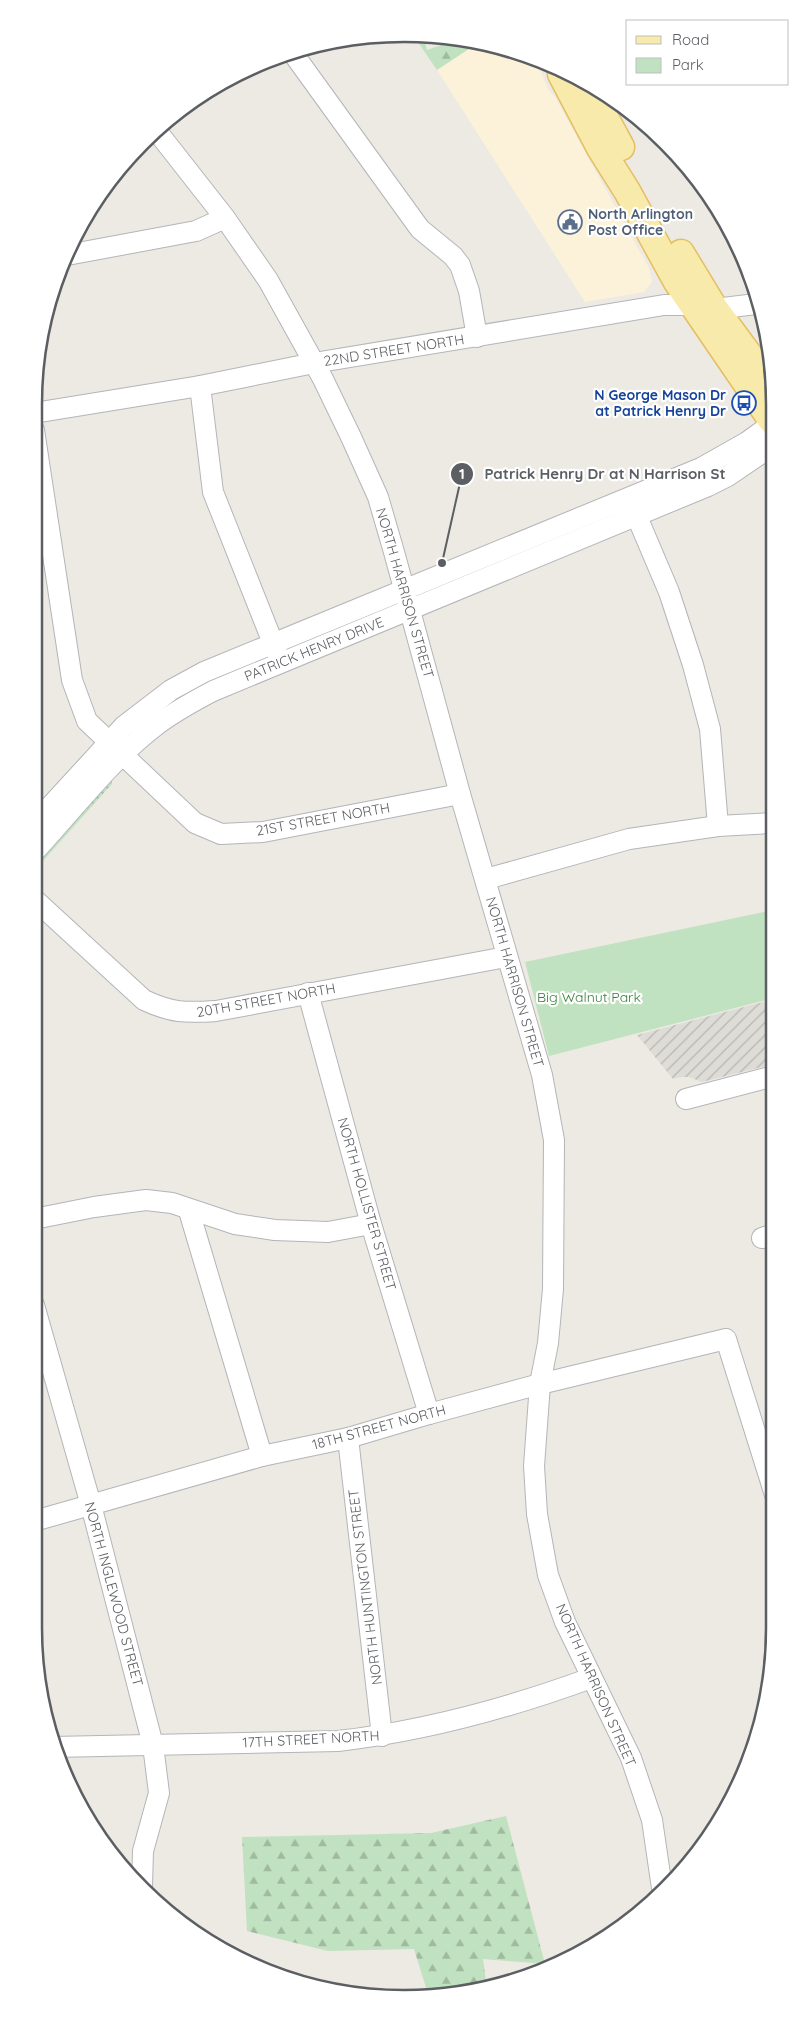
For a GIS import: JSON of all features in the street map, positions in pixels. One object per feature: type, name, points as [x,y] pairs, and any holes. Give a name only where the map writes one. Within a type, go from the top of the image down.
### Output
[{"type":"main road","points":[[564,79],[643,223],[703,307],[766,413]]},
{"type":"main road","points":[[593,96],[672,238],[703,307],[766,379]]},
{"type":"street","points":[[297,59],[420,229],[453,256],[460,265],[469,291],[477,337]]},
{"type":"street","name":"NORTH HARRISON STREET","points":[[161,137],[225,218],[268,280],[314,363],[378,497],[410,608],[506,957],[542,1075],[554,1140],[552,1289],[548,1343],[540,1384],[534,1466],[537,1514],[548,1575],[565,1622],[631,1758],[652,1820],[661,1883]]},
{"type":"street","points":[[76,254],[196,231],[225,218]]},
{"type":"street","name":"22ND STREET NORTH","points":[[42,411],[200,386],[314,363],[664,305],[703,307],[752,304]]},
{"type":"street","points":[[200,386],[213,492],[281,662]]},
{"type":"street","name":"PATRICK HENRY DRIVE","points":[[42,843],[124,755],[153,728],[181,708],[212,691],[410,608],[633,507],[747,442],[766,428]]},
{"type":"street","name":"PATRICK HENRY DRIVE","points":[[42,815],[109,741],[137,714],[171,690],[204,672],[404,588],[633,507],[721,479],[766,450]]},
{"type":"street","points":[[42,483],[72,680],[87,721],[124,755]]},
{"type":"street","points":[[633,507],[669,592],[693,665],[710,729],[718,826]]},
{"type":"street","name":"21ST STREET NORTH","points":[[124,755],[196,823],[222,834],[263,832],[460,794]]},
{"type":"street","points":[[486,879],[629,839],[718,826],[766,824]]},
{"type":"street","name":"20TH STREET NORTH","points":[[42,906],[144,1000],[164,1009],[186,1013],[216,1011],[506,957]]},
{"type":"street","name":"NORTH HOLLISTER STREET","points":[[308,993],[372,1224],[429,1414]]},
{"type":"street","points":[[686,1099],[766,1078]]},
{"type":"street","points":[[42,1217],[94,1207],[146,1200],[172,1204],[235,1224],[275,1230],[328,1232],[372,1224]]},
{"type":"street","points":[[189,1210],[262,1456]]},
{"type":"street","name":"NORTH INGLEWOOD STREET","points":[[42,1333],[91,1505],[153,1745],[159,1793],[143,1851],[142,1877]]},
{"type":"street","name":"18TH STREET NORTH","points":[[42,1519],[262,1456],[348,1438],[540,1384],[726,1339],[766,1466]]},
{"type":"street","name":"NORTH HUNTINGTON STREET","points":[[348,1438],[382,1736]]},
{"type":"street","name":"17TH STREET NORTH","points":[[63,1747],[338,1741],[382,1736],[424,1728],[474,1715],[545,1695],[591,1678]]},
{"type":"shaded area","points":[[470,48],[498,55],[539,69],[548,89],[555,97],[649,268],[652,282],[644,292],[585,302],[437,70]]},
{"type":"shaded area","points":[[766,1001],[766,1066],[702,1082],[689,1077],[673,1079],[637,1035]]},
{"type":"green space","points":[[418,43],[425,43],[427,50],[442,45],[470,48],[437,70]]},
{"type":"green space","points":[[112,777],[112,784],[42,862],[42,856]]},
{"type":"green space","name":"Big Walnut Park","points":[[766,911],[766,1000],[549,1056],[525,962]]},
{"type":"green space","points":[[506,1816],[545,1962],[541,1964],[483,1959],[486,1981],[427,1990],[414,1949],[328,1951],[247,1931],[242,1837],[431,1833]]},
{"type":"place","name":"North Arlington Post Office","points":[[570,222]]},
{"type":"place","name":"N George Mason Dr at Patrick Henry Dr","points":[[744,403]]},
{"type":"place","name":"Patrick Henry Dr at N Harrison St","points":[[442,563]]}]
